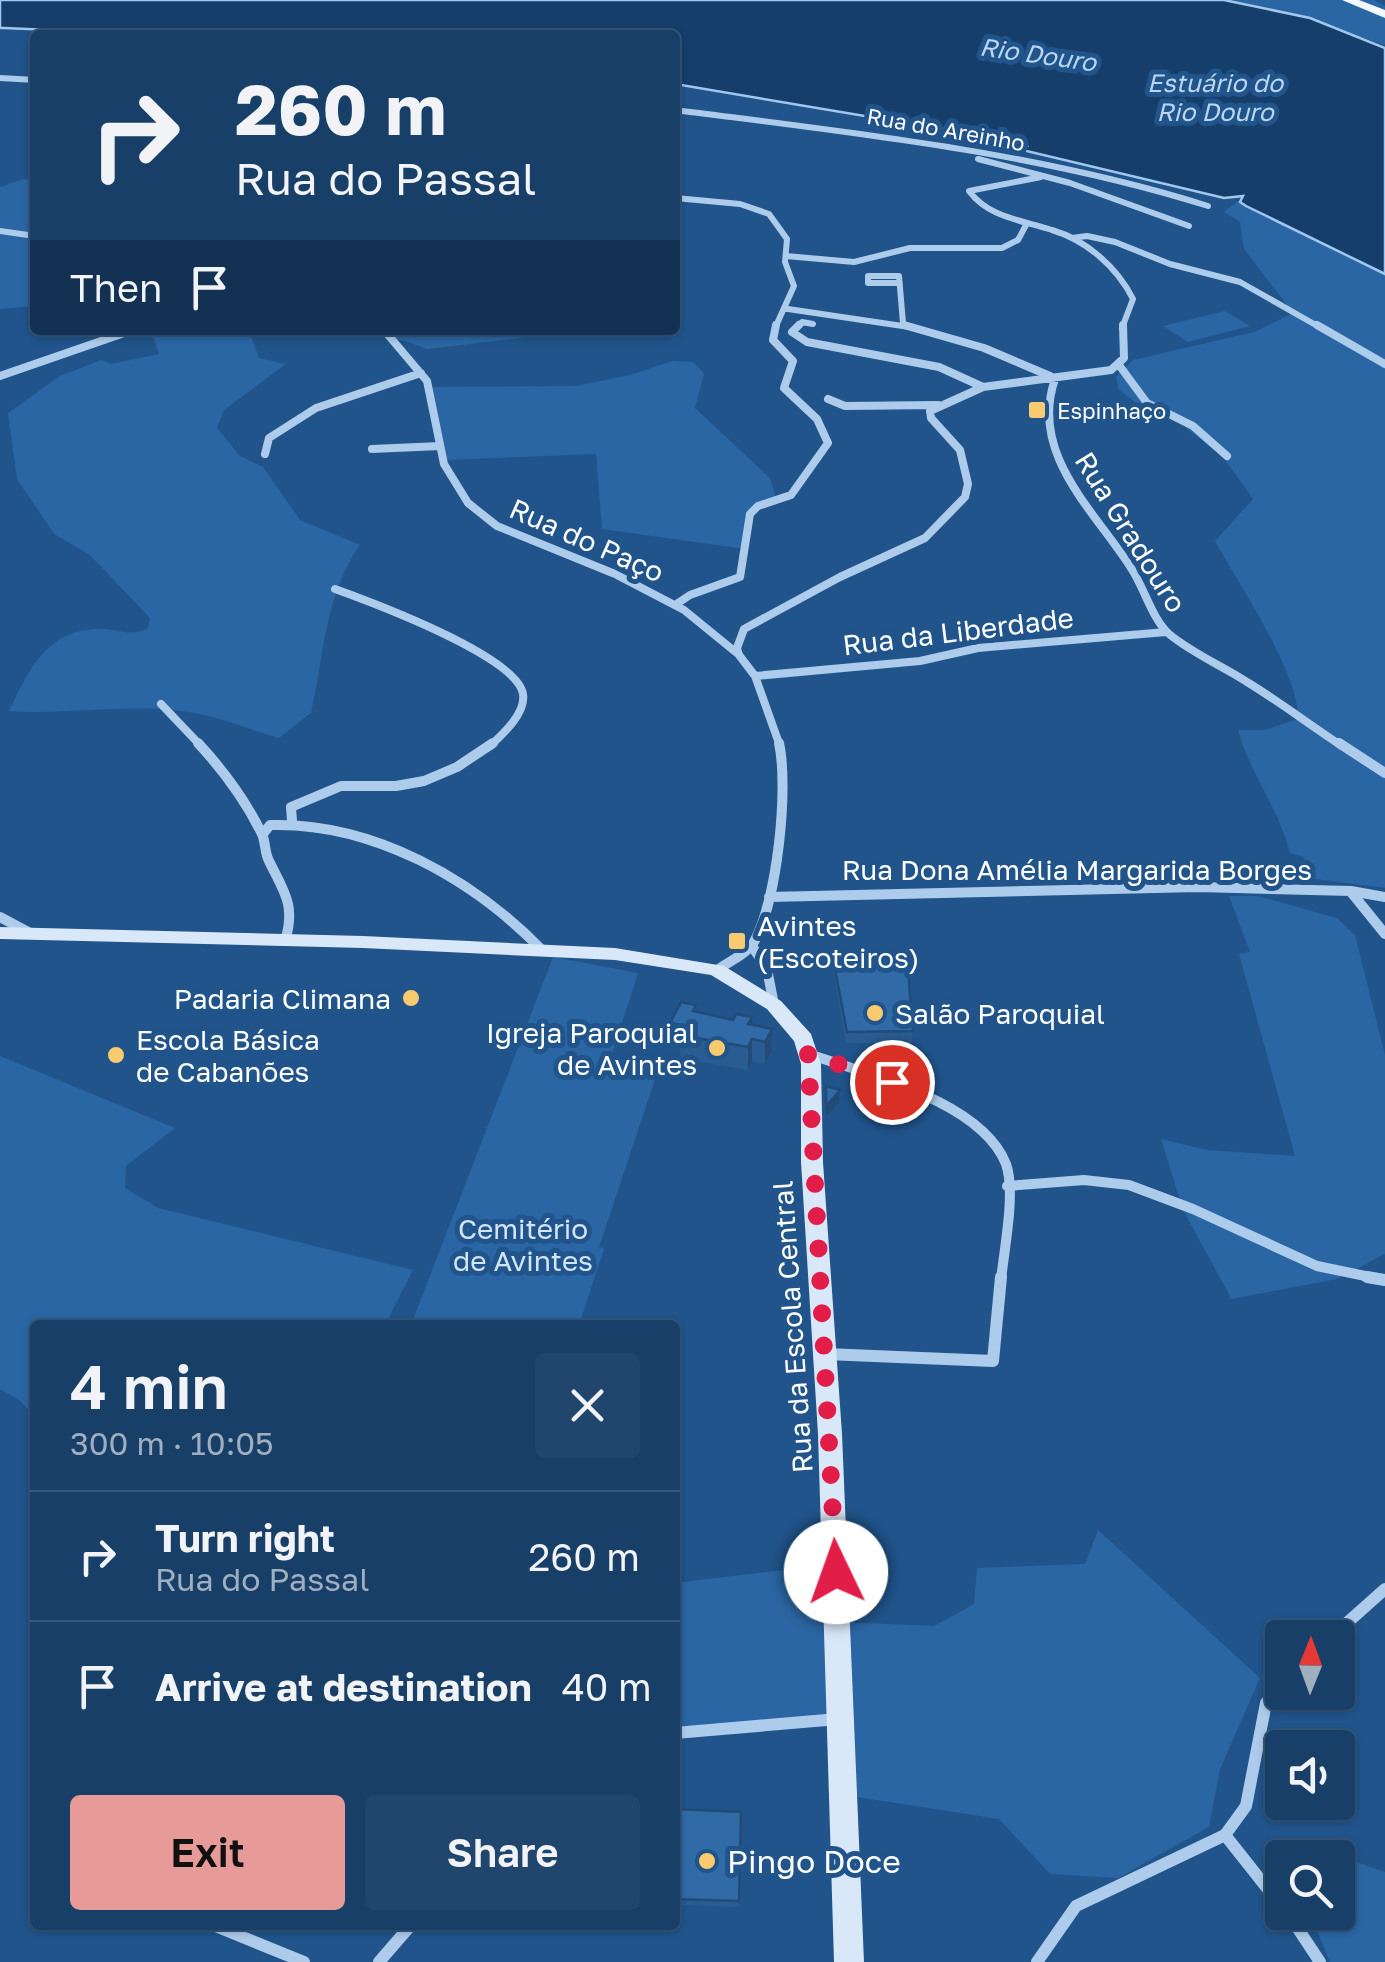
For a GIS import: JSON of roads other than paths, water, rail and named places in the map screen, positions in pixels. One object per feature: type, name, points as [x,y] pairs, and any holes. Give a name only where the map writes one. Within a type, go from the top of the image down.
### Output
[{"type":"main road","points":[[1348,0],[1385,14]]},
{"type":"street","points":[[0,78],[30,80]]},
{"type":"street","name":"Rua do Areinho","points":[[680,111],[847,130],[1082,172],[1208,206]]},
{"type":"street","points":[[964,153],[1005,170],[1074,184],[1146,215],[1190,226]]},
{"type":"street","points":[[739,655],[736,648],[744,630],[925,538],[965,497],[968,484],[960,450],[931,418],[930,411],[983,386],[1096,373],[1119,365],[1124,358],[1122,328],[1132,295],[1101,260],[1072,238],[1026,225],[974,201],[969,191],[1042,176]]},
{"type":"street","points":[[680,199],[762,210],[781,226],[788,240],[784,260],[795,282],[788,309],[773,330],[773,340],[798,349],[940,367],[983,386]]},
{"type":"street","points":[[786,256],[854,262],[910,248],[1002,248],[1018,240],[1026,225]]},
{"type":"street","points":[[0,231],[30,235]]},
{"type":"street","points":[[1072,238],[1087,236],[1115,242],[1170,264],[1240,282],[1385,364]]},
{"type":"street","points":[[899,283],[902,323]]},
{"type":"street","points":[[788,309],[902,323],[972,342],[1055,379]]},
{"type":"street","points":[[674,605],[692,591],[732,583],[740,576],[750,514],[758,506],[790,495],[828,443],[827,434],[805,404],[784,388],[798,349],[792,332],[802,322],[813,324]]},
{"type":"street","points":[[0,376],[116,335]]},
{"type":"street","name":"Rua do Paço","points":[[387,335],[427,381],[450,479],[468,503],[497,526],[615,574],[674,605],[739,655],[755,676],[776,727],[783,760],[777,862],[752,946]]},
{"type":"street","points":[[1119,365],[1147,403],[1193,426],[1227,456]]},
{"type":"street","points":[[265,454],[269,438],[316,408],[421,373]]},
{"type":"street","name":"Rua Gradouro","points":[[1055,379],[1048,399],[1048,426],[1056,456],[1067,478],[1133,570],[1166,632],[1309,720],[1385,774]]},
{"type":"street","points":[[828,398],[846,406],[939,405]]},
{"type":"street","points":[[372,449],[440,446]]},
{"type":"street","points":[[292,821],[291,807],[319,792],[346,785],[385,788],[424,782],[501,737],[524,705],[523,690],[517,680],[481,654],[335,589]]},
{"type":"street","name":"Rua da Liberdade","points":[[755,676],[920,661],[978,648],[1166,632]]},
{"type":"street","points":[[161,704],[234,781],[248,816],[262,834]]},
{"type":"street","points":[[285,941],[292,925],[291,896],[261,852],[262,834],[270,825],[292,821],[318,823],[409,857],[472,890],[520,923],[543,950]]},
{"type":"street","name":"Rua Dona Amélia Margarida Borges","points":[[769,897],[1165,887],[1350,892],[1385,897]]},
{"type":"street","points":[[1350,892],[1385,934]]},
{"type":"street","points":[[0,918],[32,934]]},
{"type":"street","points":[[0,933],[543,950],[615,954],[717,970],[774,1005],[804,1039],[808,1054],[923,1094],[974,1121],[1006,1165],[993,1362],[825,1354]]},
{"type":"street","points":[[717,970],[752,946],[767,969],[774,1005]]},
{"type":"street","name":"Rua da Escola Central","points":[[808,1054],[842,1719],[849,1962]]},
{"type":"street","points":[[1007,1186],[1075,1181],[1123,1183],[1161,1194],[1262,1245],[1348,1277],[1385,1280]]},
{"type":"street","points":[[1351,1620],[1385,1590]]},
{"type":"street","points":[[1037,1962],[1076,1906],[1225,1835],[1246,1806],[1265,1708]]},
{"type":"street","points":[[680,1732],[842,1719]]},
{"type":"street","points":[[1225,1835],[1265,1886]]},
{"type":"street","points":[[226,1930],[304,1962]]},
{"type":"street","points":[[379,1962],[407,1930]]},
{"type":"street","points":[[1298,1930],[1320,1962]]},
{"type":"water","name":"Estuário do Rio Douro","points":[[0,0],[1224,0],[1310,18],[1385,48],[1385,274],[1246,206],[1240,202],[1243,196],[1224,198],[1018,149],[1027,146],[1024,142],[1005,144],[954,131],[680,85],[680,30],[0,28]]},
{"type":"place","name":"Espinhaço","points":[[1037,410]]},
{"type":"place","name":"Avintes (Escoteiros)","points":[[737,941]]},
{"type":"place","name":"Padaria Climana","points":[[411,998]]},
{"type":"place","name":"Salão Paroquial","points":[[875,1013]]},
{"type":"place","name":"Igreja Paroquial de Avintes","points":[[717,1048]]},
{"type":"place","name":"Escola Básica de Cabanões","points":[[116,1055]]},
{"type":"place","name":"Pingo Doce","points":[[707,1861]]},
{"type":"water label","name":"Rio Douro","points":[[1038,54]]},
{"type":"park label","name":"Cemitério de Avintes","points":[[523,1244]]}]
